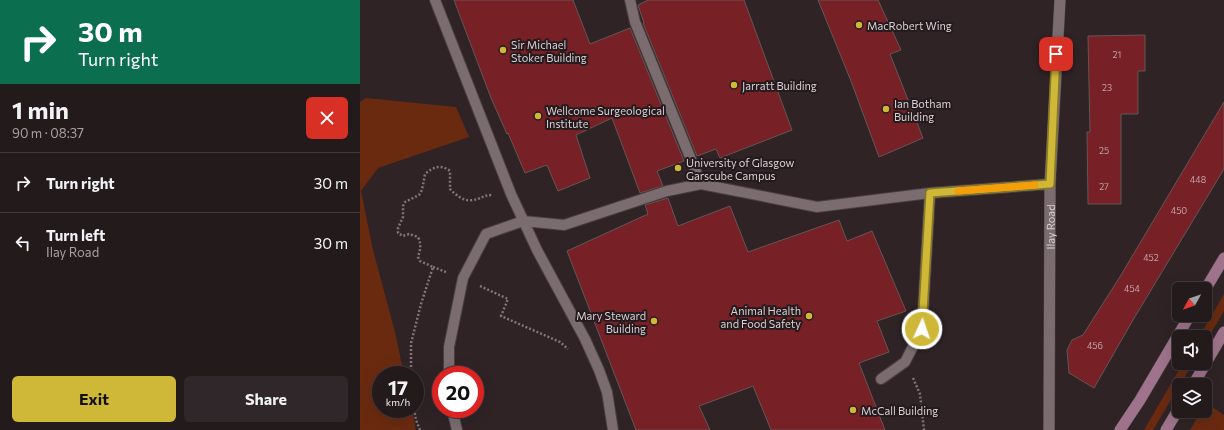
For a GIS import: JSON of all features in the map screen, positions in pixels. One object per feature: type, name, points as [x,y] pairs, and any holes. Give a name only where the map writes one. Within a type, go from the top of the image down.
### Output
[{"type":"main road","points":[[1210,282],[1224,258]]},
{"type":"main road","points":[[1120,430],[1140,400],[1186,322]]},
{"type":"main road","points":[[1197,378],[1224,332]]},
{"type":"main road","points":[[1166,430],[1173,418]]},
{"type":"street","name":"Ilay Road","points":[[1049,430],[1050,184],[1060,0]]},
{"type":"lane","points":[[435,0],[511,194],[537,250],[585,339],[598,370],[607,392],[613,430]]},
{"type":"lane","points":[[630,0],[635,22],[701,184]]},
{"type":"lane","points":[[449,366],[449,347],[463,278],[486,234],[523,221],[564,225],[667,190],[701,184],[817,207],[930,193],[1050,184]]},
{"type":"lane","points":[[881,379],[905,362],[922,329],[930,193]]},
{"type":"lane","points":[[455,418],[458,430]]},
{"type":"path","points":[[411,366],[411,344],[421,304],[433,267],[420,261],[418,257],[421,243],[418,237],[409,234],[403,236],[398,233],[398,228],[403,217],[403,206],[405,202],[419,195],[422,190],[425,174],[432,168],[440,167],[446,168],[450,171],[450,189],[460,198],[473,200],[485,195],[511,194]]},
{"type":"path","points":[[508,298],[501,316],[560,342],[572,352]]},
{"type":"path","points":[[905,362],[920,394],[924,430]]},
{"type":"path","points":[[416,418],[420,430]]},
{"type":"shaded area","points":[[366,98],[456,107],[469,137],[378,168],[361,191],[373,250],[395,332],[402,366],[372,366],[372,418],[414,418],[416,430],[360,430],[360,102]]},
{"type":"shaded area","points":[[1224,294],[1224,311],[1212,331],[1203,330],[1208,322],[1212,322],[1212,315]]},
{"type":"shaded area","points":[[1179,370],[1189,370],[1184,378],[1174,378]]},
{"type":"shaded area","points":[[1172,382],[1172,398],[1153,430],[1144,430]]},
{"type":"shaded area","points":[[1212,407],[1224,415],[1224,430],[1190,430],[1197,418],[1212,418]]},
{"type":"building","points":[[454,0],[573,0],[590,44],[630,28],[684,161],[657,171],[663,186],[640,193],[612,118],[576,135],[590,178],[558,191],[547,165],[525,173],[491,98]]},
{"type":"building","name":"Jarratt Building","points":[[648,0],[744,0],[792,130],[720,158],[716,149],[697,156],[643,23],[638,5]]},
{"type":"building","points":[[818,0],[878,0],[901,50],[890,54],[923,138],[879,157],[851,81]]},
{"type":"building","points":[[1145,35],[1145,71],[1138,71],[1138,114],[1121,114],[1121,204],[1088,204],[1087,132],[1090,132],[1088,36]]},
{"type":"building","points":[[1224,102],[1224,169],[1094,388],[1069,373],[1067,350],[1072,340],[1083,335],[1121,275]]},
{"type":"building","points":[[668,198],[678,226],[730,206],[748,252],[839,220],[847,241],[872,231],[906,311],[877,321],[889,352],[859,363],[885,430],[771,430],[753,386],[699,406],[710,430],[636,430],[567,251],[648,214],[645,205]]},
{"type":"slow traffic","points":[[958,191],[1035,185]]},
{"type":"place","name":"MacRobert Wing","points":[[859,25]]},
{"type":"place","name":"Sir Michael Stoker Building","points":[[503,50]]},
{"type":"place","name":"Jarratt Building","points":[[734,85]]},
{"type":"place","name":"Ian Botham Building","points":[[886,109]]},
{"type":"place","name":"Wellcome Surgeological Institute","points":[[538,116]]},
{"type":"place","name":"University of Glasgow Garscube Campus","points":[[678,168]]},
{"type":"place","name":"Animal Health and Food Safety","points":[[809,316]]},
{"type":"place","name":"Mary Steward Building","points":[[654,321]]},
{"type":"place","name":"McCall Building","points":[[853,410]]},
{"type":"route","points":[[922,329],[930,193],[1050,184],[1056,54]]}]
